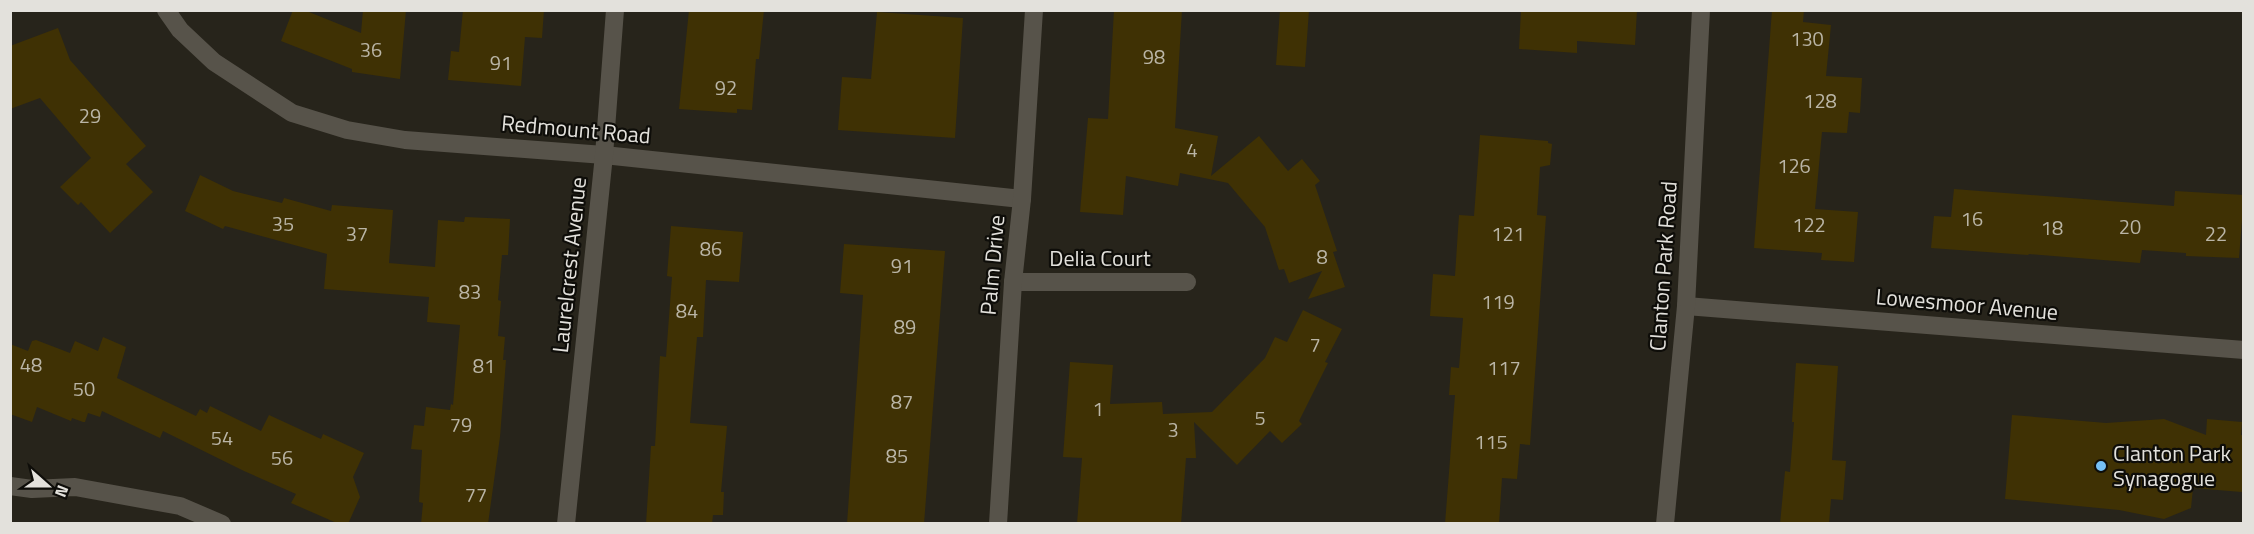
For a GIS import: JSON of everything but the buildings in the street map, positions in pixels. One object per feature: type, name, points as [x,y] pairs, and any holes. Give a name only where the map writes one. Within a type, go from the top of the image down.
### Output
[{"type":"street","name":"Redmount Road","points":[[166,10],[180,30],[214,62],[292,113],[347,130],[405,140],[604,154],[1022,199]]},
{"type":"street","name":"Laurelcrest Avenue","points":[[566,524],[604,154],[615,10]]},
{"type":"street","name":"Palm Drive","points":[[998,524],[1013,282],[1022,199],[1034,10]]},
{"type":"street","name":"Clanton Park Road","points":[[1665,524],[1686,306],[1701,10]]},
{"type":"street","name":"Delia Court","points":[[1013,282],[1187,282]]},
{"type":"street","name":"Lowesmoor Avenue","points":[[1686,306],[2244,350]]},
{"type":"street","points":[[10,486],[32,489],[75,487],[180,506],[222,524]]},
{"type":"place","name":"Clanton Park Synagogue","points":[[2101,466]]}]
